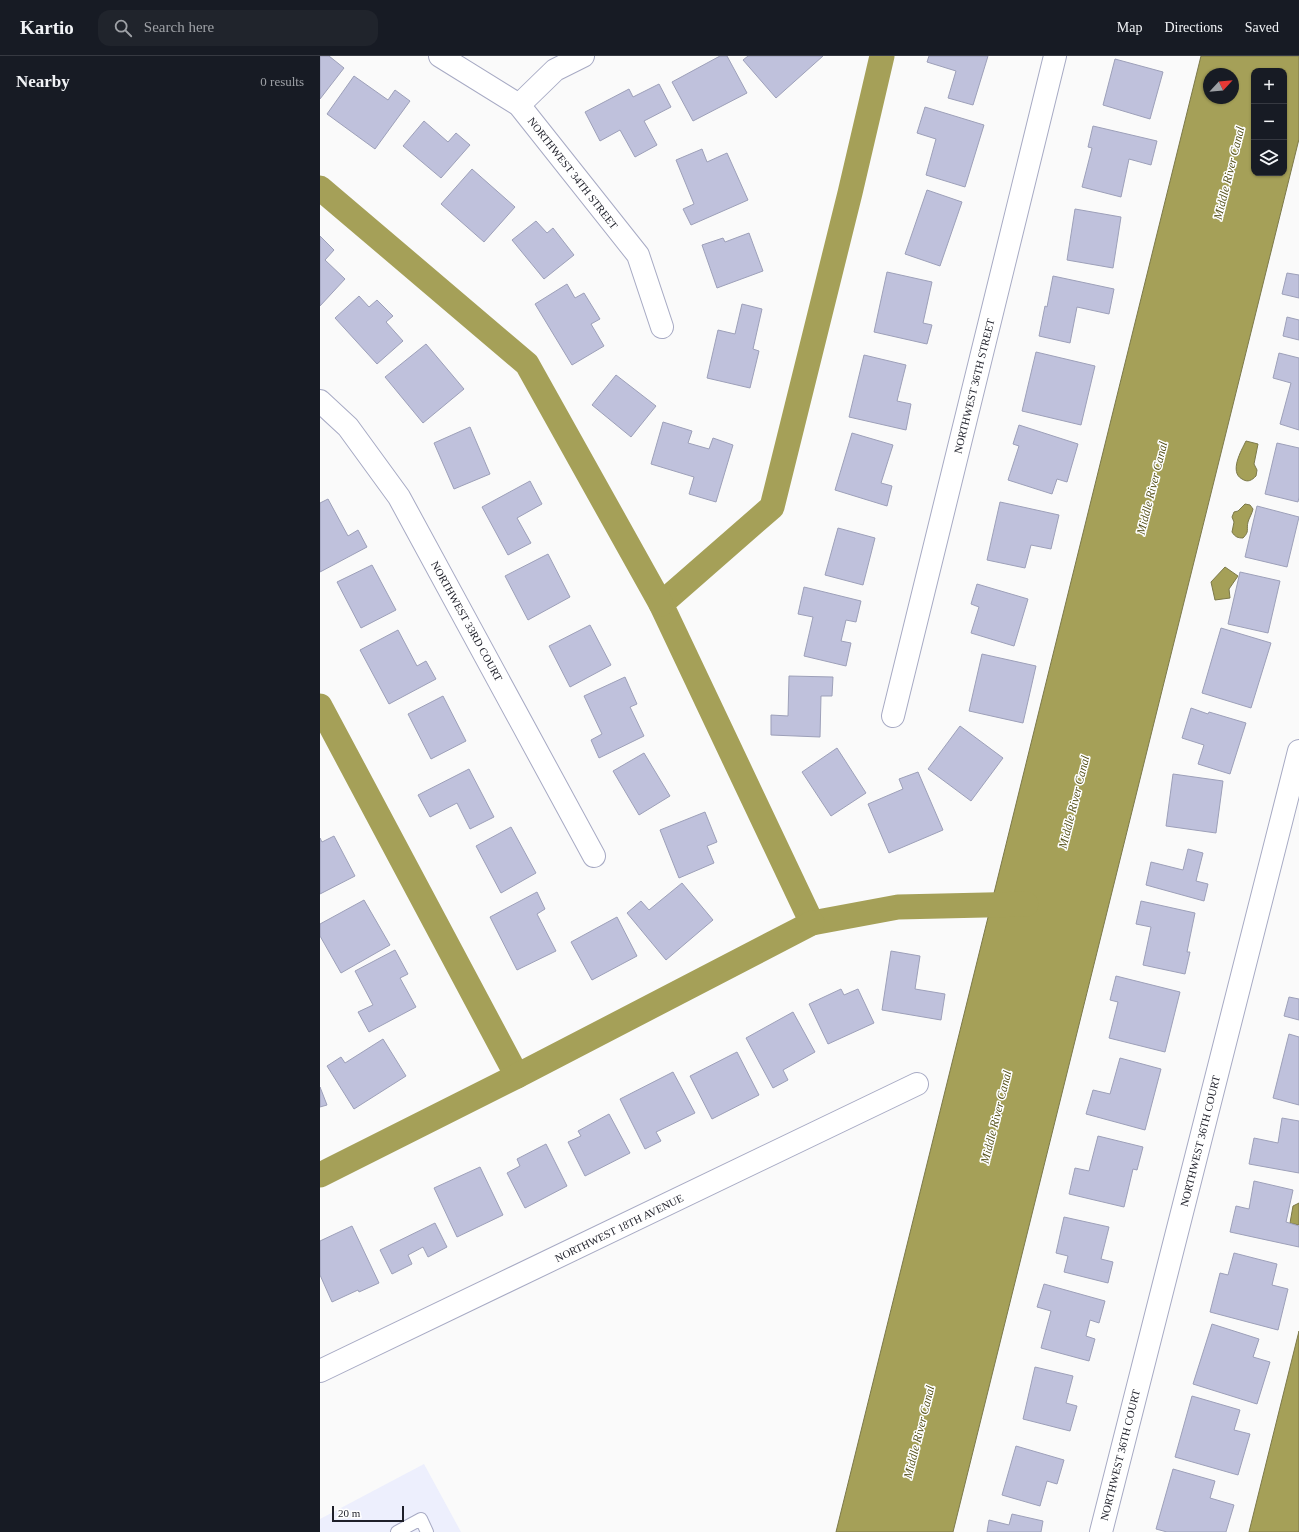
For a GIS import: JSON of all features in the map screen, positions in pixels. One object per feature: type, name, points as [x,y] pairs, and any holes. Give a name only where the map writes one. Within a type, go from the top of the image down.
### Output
[{"type":"street","name":"NORTHWEST 34TH STREET","points":[[440,56],[519,105],[638,255],[662,327]]},
{"type":"street","points":[[519,105],[555,70],[583,56]]},
{"type":"street","name":"NORTHWEST 36TH STREET","points":[[893,716],[1055,56]]},
{"type":"street","name":"NORTHWEST 33RD COURT","points":[[320,401],[348,427],[399,497],[594,856]]},
{"type":"street","name":"NORTHWEST 36TH COURT","points":[[1101,1532],[1299,751]]},
{"type":"street","name":"NORTHWEST 18TH AVENUE","points":[[320,1371],[917,1084]]},
{"type":"lane","points":[[397,1532],[421,1520],[428,1532]]},
{"type":"shaded area","points":[[424,1464],[461,1532],[320,1532],[320,1519]]},
{"type":"water","name":"Middle River Canal","points":[[1201,56],[1299,56],[1299,139],[953,1532],[836,1532]]},
{"type":"water","points":[[1246,441],[1258,444],[1254,464],[1257,470],[1256,476],[1248,481],[1238,476],[1236,472],[1237,461]]},
{"type":"water","points":[[1245,504],[1250,505],[1253,509],[1248,522],[1246,534],[1243,538],[1240,538],[1235,536],[1232,532],[1234,522],[1232,517],[1234,512],[1238,511]]},
{"type":"water","points":[[1225,567],[1238,576],[1229,589],[1230,598],[1215,600],[1211,582]]},
{"type":"water","points":[[1299,1203],[1299,1225],[1290,1223],[1293,1206]]},
{"type":"water","points":[[1299,1331],[1299,1532],[1249,1532]]},
{"type":"building","points":[[320,56],[329,56],[344,68],[320,99]]},
{"type":"building","points":[[720,56],[727,56],[747,93],[693,121],[672,82]]},
{"type":"building","points":[[748,56],[823,56],[776,98],[743,60]]},
{"type":"building","points":[[929,56],[988,56],[973,105],[948,98],[956,71],[927,62]]},
{"type":"building","points":[[1115,59],[1163,72],[1150,119],[1103,105]]},
{"type":"building","points":[[354,76],[388,100],[395,90],[410,101],[375,149],[327,114]]},
{"type":"building","points":[[659,84],[671,107],[644,121],[657,145],[635,157],[620,130],[600,141],[585,112],[629,89],[633,97]]},
{"type":"building","points":[[925,107],[984,125],[965,187],[926,175],[936,139],[917,133]]},
{"type":"building","points":[[424,121],[448,142],[456,133],[470,145],[441,178],[403,146]]},
{"type":"building","points":[[1093,126],[1157,141],[1151,165],[1129,159],[1121,197],[1082,187],[1092,148],[1088,147]]},
{"type":"building","points":[[702,149],[707,162],[727,153],[748,200],[691,225],[683,209],[694,204],[676,160]]},
{"type":"building","points":[[472,169],[515,207],[484,242],[441,204]]},
{"type":"building","points":[[927,190],[962,202],[940,266],[905,254]]},
{"type":"building","points":[[1075,209],[1121,217],[1113,268],[1067,260]]},
{"type":"building","points":[[536,221],[547,233],[553,228],[574,255],[544,279],[512,240]]},
{"type":"building","points":[[749,233],[763,271],[717,288],[702,245],[723,238],[725,242]]},
{"type":"building","points":[[320,236],[334,250],[325,260],[345,279],[320,306]]},
{"type":"building","points":[[887,272],[932,282],[923,323],[932,325],[927,344],[874,332]]},
{"type":"building","points":[[1287,273],[1299,275],[1299,298],[1282,294]]},
{"type":"building","points":[[1053,276],[1114,289],[1109,314],[1077,307],[1070,343],[1039,336],[1045,306],[1047,307]]},
{"type":"building","points":[[567,284],[575,298],[584,293],[600,319],[591,324],[604,346],[572,365],[535,304]]},
{"type":"building","points":[[359,296],[369,307],[377,300],[393,316],[386,322],[403,341],[377,364],[335,318]]},
{"type":"building","points":[[742,304],[762,309],[753,349],[759,351],[750,388],[707,378],[718,330],[735,334]]},
{"type":"building","points":[[1287,317],[1299,320],[1299,340],[1283,336]]},
{"type":"building","points":[[426,344],[464,389],[423,423],[385,377]]},
{"type":"building","points":[[1036,352],[1095,366],[1081,425],[1022,411]]},
{"type":"building","points":[[1279,353],[1299,358],[1299,430],[1280,424],[1291,383],[1273,378]]},
{"type":"building","points":[[864,355],[906,365],[897,401],[911,404],[906,430],[849,417]]},
{"type":"building","points":[[616,375],[656,406],[631,437],[592,405]]},
{"type":"building","points":[[663,422],[692,431],[688,443],[709,449],[713,438],[733,445],[716,502],[689,494],[694,477],[651,464]]},
{"type":"building","points":[[1019,425],[1078,444],[1067,482],[1057,479],[1052,494],[1008,480],[1019,446],[1013,444]]},
{"type":"building","points":[[470,427],[490,474],[454,489],[434,443]]},
{"type":"building","points":[[852,433],[893,445],[881,483],[892,486],[887,506],[835,490]]},
{"type":"building","points":[[1277,443],[1299,448],[1298,502],[1265,494]]},
{"type":"building","points":[[530,481],[542,504],[517,518],[531,543],[508,555],[482,507]]},
{"type":"building","points":[[328,499],[348,536],[358,530],[367,547],[320,572],[320,503]]},
{"type":"building","points":[[1000,502],[1059,515],[1051,549],[1031,545],[1025,568],[987,560]]},
{"type":"building","points":[[1257,506],[1299,517],[1287,567],[1245,557]]},
{"type":"building","points":[[838,528],[875,538],[863,585],[825,575]]},
{"type":"building","points":[[548,554],[570,597],[528,620],[505,576]]},
{"type":"building","points":[[372,565],[396,610],[361,628],[337,582]]},
{"type":"building","points":[[1240,572],[1280,581],[1268,633],[1228,624]]},
{"type":"building","points":[[977,584],[1028,599],[1014,646],[971,633],[979,607],[971,604]]},
{"type":"building","points":[[804,587],[861,601],[856,622],[846,620],[841,641],[851,643],[846,666],[804,656],[813,617],[798,614]]},
{"type":"building","points":[[590,625],[611,665],[570,687],[549,646]]},
{"type":"building","points":[[1221,628],[1271,643],[1251,708],[1202,693]]},
{"type":"building","points":[[398,630],[417,666],[426,661],[436,679],[389,704],[360,650]]},
{"type":"building","points":[[982,654],[1036,666],[1023,723],[969,711]]},
{"type":"building","points":[[789,676],[833,677],[832,696],[821,696],[820,737],[771,735],[771,715],[788,716]]},
{"type":"building","points":[[625,677],[637,704],[630,707],[644,736],[599,758],[591,740],[602,734],[584,696]]},
{"type":"building","points":[[443,696],[466,741],[431,759],[408,714]]},
{"type":"building","points":[[1191,708],[1208,714],[1209,712],[1246,723],[1230,774],[1198,764],[1204,745],[1182,738]]},
{"type":"building","points":[[960,726],[1003,758],[971,801],[928,769]]},
{"type":"building","points":[[837,748],[866,793],[831,816],[802,772]]},
{"type":"building","points":[[644,753],[670,796],[639,815],[613,771]]},
{"type":"building","points":[[469,769],[494,817],[470,829],[457,803],[430,817],[418,795]]},
{"type":"building","points":[[918,772],[943,830],[889,853],[868,804],[903,789],[899,779]]},
{"type":"building","points":[[1173,774],[1223,781],[1216,833],[1166,826]]},
{"type":"building","points":[[705,812],[717,842],[707,846],[714,863],[679,878],[660,830]]},
{"type":"building","points":[[511,827],[536,873],[501,893],[476,846]]},
{"type":"building","points":[[334,836],[355,876],[320,894],[320,838],[322,842]]},
{"type":"building","points":[[1188,849],[1203,853],[1196,881],[1208,884],[1204,901],[1146,885],[1151,862],[1183,870]]},
{"type":"building","points":[[682,883],[713,920],[666,960],[627,913],[641,901],[649,910]]},
{"type":"building","points":[[537,892],[545,909],[537,914],[556,951],[517,970],[490,917]]},
{"type":"building","points":[[364,900],[390,945],[341,973],[320,936],[320,924]]},
{"type":"building","points":[[1141,901],[1195,913],[1187,952],[1190,952],[1185,974],[1143,965],[1151,927],[1136,924]]},
{"type":"building","points":[[617,917],[637,956],[592,980],[571,942]]},
{"type":"building","points":[[395,950],[408,974],[400,978],[416,1007],[369,1032],[358,1012],[373,1005],[355,971]]},
{"type":"building","points":[[891,951],[920,956],[915,989],[945,994],[941,1020],[882,1010]]},
{"type":"building","points":[[1116,976],[1180,992],[1165,1052],[1109,1038],[1118,1002],[1110,1000]]},
{"type":"building","points":[[841,989],[844,995],[858,989],[874,1023],[828,1044],[809,1004]]},
{"type":"building","points":[[1289,997],[1299,999],[1299,1020],[1284,1016]]},
{"type":"building","points":[[793,1012],[815,1052],[783,1070],[788,1080],[773,1088],[746,1038]]},
{"type":"building","points":[[1289,1034],[1299,1037],[1299,1105],[1273,1098]]},
{"type":"building","points":[[383,1039],[406,1076],[354,1109],[327,1066],[341,1057],[345,1063]]},
{"type":"building","points":[[737,1052],[759,1095],[712,1119],[690,1076]]},
{"type":"building","points":[[1120,1058],[1161,1069],[1145,1130],[1086,1114],[1093,1090],[1110,1094]]},
{"type":"building","points":[[673,1072],[695,1113],[656,1132],[661,1141],[645,1149],[620,1099]]},
{"type":"building","points":[[320,1087],[327,1105],[320,1107]]},
{"type":"building","points":[[609,1114],[630,1153],[585,1176],[568,1142],[581,1136],[578,1131]]},
{"type":"building","points":[[1282,1118],[1299,1121],[1299,1173],[1249,1164],[1254,1138],[1278,1143]]},
{"type":"building","points":[[1098,1136],[1143,1147],[1137,1170],[1133,1169],[1124,1207],[1069,1194],[1075,1168],[1089,1171]]},
{"type":"building","points":[[546,1144],[567,1186],[525,1208],[507,1173],[520,1166],[517,1159]]},
{"type":"building","points":[[480,1167],[503,1215],[457,1237],[434,1188]]},
{"type":"building","points":[[1254,1181],[1293,1190],[1286,1222],[1299,1226],[1299,1247],[1230,1232],[1236,1206],[1249,1209]]},
{"type":"building","points":[[1064,1217],[1109,1227],[1101,1259],[1113,1262],[1108,1283],[1064,1272],[1068,1256],[1056,1253]]},
{"type":"building","points":[[435,1223],[447,1247],[428,1257],[423,1247],[408,1255],[412,1264],[392,1274],[380,1250]]},
{"type":"building","points":[[352,1226],[379,1283],[359,1292],[358,1290],[332,1302],[320,1275],[320,1241]]},
{"type":"building","points":[[1234,1253],[1277,1264],[1272,1285],[1288,1289],[1278,1330],[1210,1312],[1220,1273],[1228,1275]]},
{"type":"building","points":[[1044,1284],[1105,1301],[1099,1323],[1090,1320],[1086,1336],[1095,1339],[1089,1361],[1041,1348],[1051,1311],[1037,1307]]},
{"type":"building","points":[[1212,1324],[1259,1339],[1253,1357],[1270,1362],[1257,1404],[1193,1384]]},
{"type":"building","points":[[1035,1367],[1073,1376],[1066,1403],[1077,1406],[1070,1431],[1023,1419]]},
{"type":"building","points":[[1192,1396],[1240,1410],[1234,1430],[1250,1434],[1238,1475],[1175,1457]]},
{"type":"building","points":[[1016,1446],[1064,1460],[1057,1484],[1047,1481],[1040,1506],[1002,1495]]},
{"type":"building","points":[[1173,1469],[1215,1481],[1210,1498],[1234,1505],[1226,1532],[1167,1532],[1156,1529]]},
{"type":"building","points":[[1012,1514],[1043,1521],[1041,1532],[987,1532],[989,1520],[1009,1525]]},
{"type":"waterway","points":[[882,56],[850,193],[772,507],[661,604],[812,923],[898,907],[1026,904]]},
{"type":"waterway","points":[[320,188],[527,364],[661,604]]},
{"type":"waterway","points":[[320,706],[517,1076]]},
{"type":"waterway","points":[[320,1175],[517,1076],[812,923]]}]
